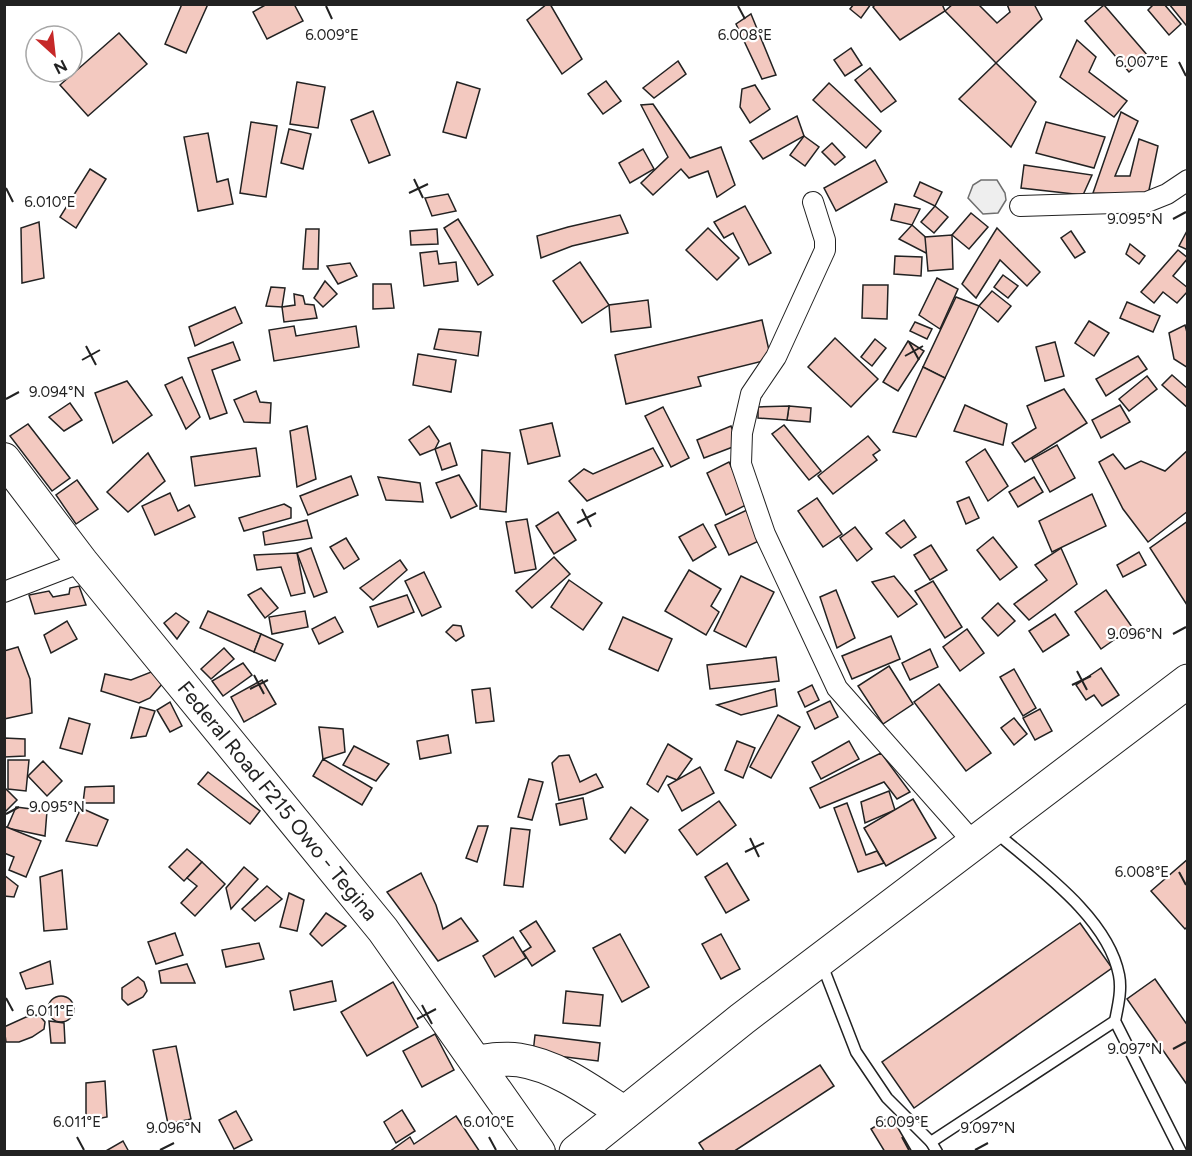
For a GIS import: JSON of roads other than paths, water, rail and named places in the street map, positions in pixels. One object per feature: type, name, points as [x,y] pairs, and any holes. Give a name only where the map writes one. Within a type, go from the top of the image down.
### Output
[{"type":"highway","points":[[576,1152],[742,1019],[1188,681]]},
{"type":"highway","points":[[477,1062],[519,1060],[542,1066],[569,1079],[624,1113]]},
{"type":"main road","name":"Federal Road F215 Owo - Tegina","points":[[4,459],[82,562],[382,930],[539,1152]]},
{"type":"street","points":[[1020,206],[1147,202],[1167,194],[1188,180]]},
{"type":"street","points":[[813,202],[825,240],[825,250],[776,357],[751,394],[742,433],[741,464],[765,534],[837,688],[983,836]]},
{"type":"street","points":[[4,592],[82,562]]},
{"type":"lane","points":[[983,836],[1082,907],[1112,951],[1120,977],[1115,1021],[1181,1152]]},
{"type":"lane","points":[[820,960],[856,1052],[887,1098],[934,1147],[1115,1021]]}]
